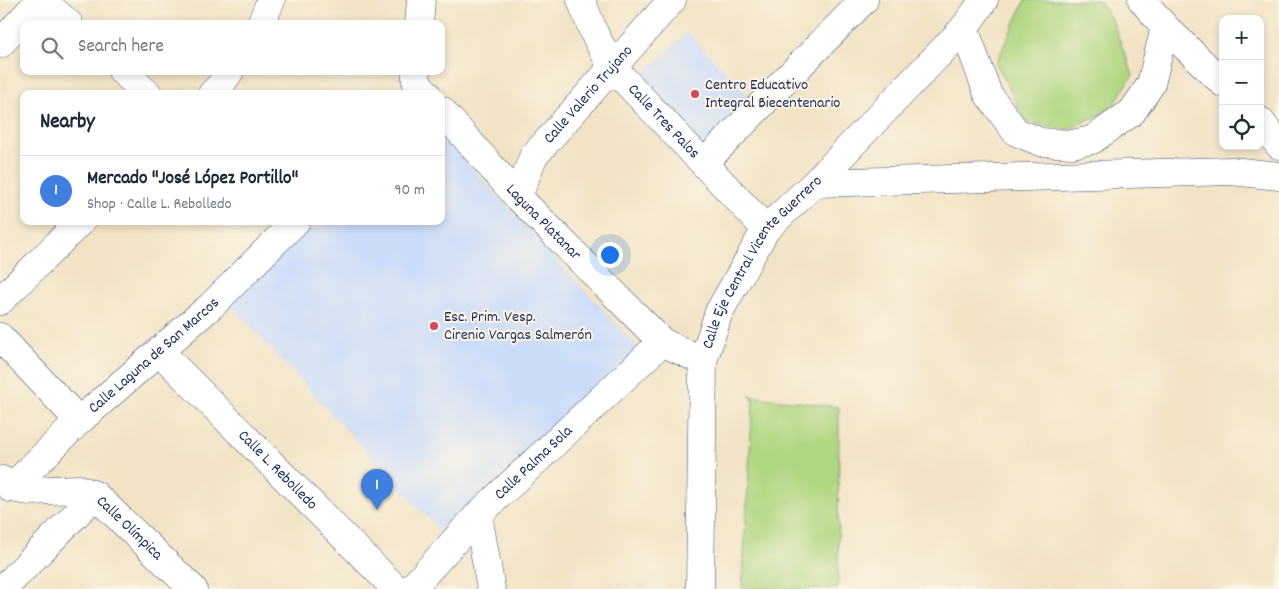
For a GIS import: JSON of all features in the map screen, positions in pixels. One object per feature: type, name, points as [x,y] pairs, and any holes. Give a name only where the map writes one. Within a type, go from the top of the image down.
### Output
[{"type":"street","points":[[22,20],[41,0],[64,20]]},
{"type":"street","points":[[263,20],[272,0]]},
{"type":"street","points":[[419,20],[421,0]]},
{"type":"street","name":"Calle Tres Palos","points":[[581,0],[594,33],[612,67],[766,229]]},
{"type":"street","name":"Calle Valerio Trujano","points":[[518,197],[533,157],[672,0]]},
{"type":"street","points":[[704,163],[864,0]]},
{"type":"street","name":"Calle Eje Central Vicente Guerrero","points":[[700,589],[703,361],[719,312],[766,229],[815,183],[964,28],[984,0]]},
{"type":"street","points":[[1142,0],[1165,27],[1219,79]]},
{"type":"street","points":[[0,44],[20,23]]},
{"type":"street","points":[[964,28],[988,94],[1016,132],[1041,142],[1072,144],[1092,140],[1132,112],[1151,84],[1165,27]]},
{"type":"street","points":[[127,75],[143,90]]},
{"type":"street","points":[[216,90],[227,75]]},
{"type":"street","name":"Laguna Platanar","points":[[445,115],[518,197],[662,342],[703,361]]},
{"type":"street","points":[[1264,126],[1279,144]]},
{"type":"street","points":[[815,183],[1231,171],[1279,176]]},
{"type":"street","points":[[0,301],[77,225]]},
{"type":"street","name":"Calle Laguna de San Marcos","points":[[6,483],[212,305],[286,225]]},
{"type":"street","points":[[0,337],[79,421]]},
{"type":"street","name":"Calle Palma Sola","points":[[411,589],[478,515],[662,342]]},
{"type":"street","name":"Calle L. Rebolledo","points":[[159,351],[396,589]]},
{"type":"street","name":"Calle Olímpica","points":[[6,483],[29,491],[79,489],[95,495],[192,588]]},
{"type":"street","points":[[3,589],[95,495]]},
{"type":"street","points":[[478,515],[491,589]]},
{"type":"shaded area","name":"Centro Educativo Integral Biecentenario","points":[[687,32],[757,105],[704,156],[633,83]]},
{"type":"shaded area","name":"Esc. Prim. Vesp. Cirenio Vargas Salmerón","points":[[445,139],[638,348],[441,532],[229,303],[313,225],[445,225]]},
{"type":"green space","points":[[1025,0],[1099,0],[1112,20],[1133,75],[1111,109],[1067,130],[1026,122],[996,63]]},
{"type":"green space","points":[[749,396],[839,407],[838,589],[742,589],[753,398]]},
{"type":"place","name":"Centro Educativo Integral Biecentenario","points":[[695,94]]},
{"type":"place","name":"Esc. Prim. Vesp. Cirenio Vargas Salmerón","points":[[434,326]]},
{"type":"place","name":"Mercado \"José López Portillo\"","points":[[377,510]]}]
